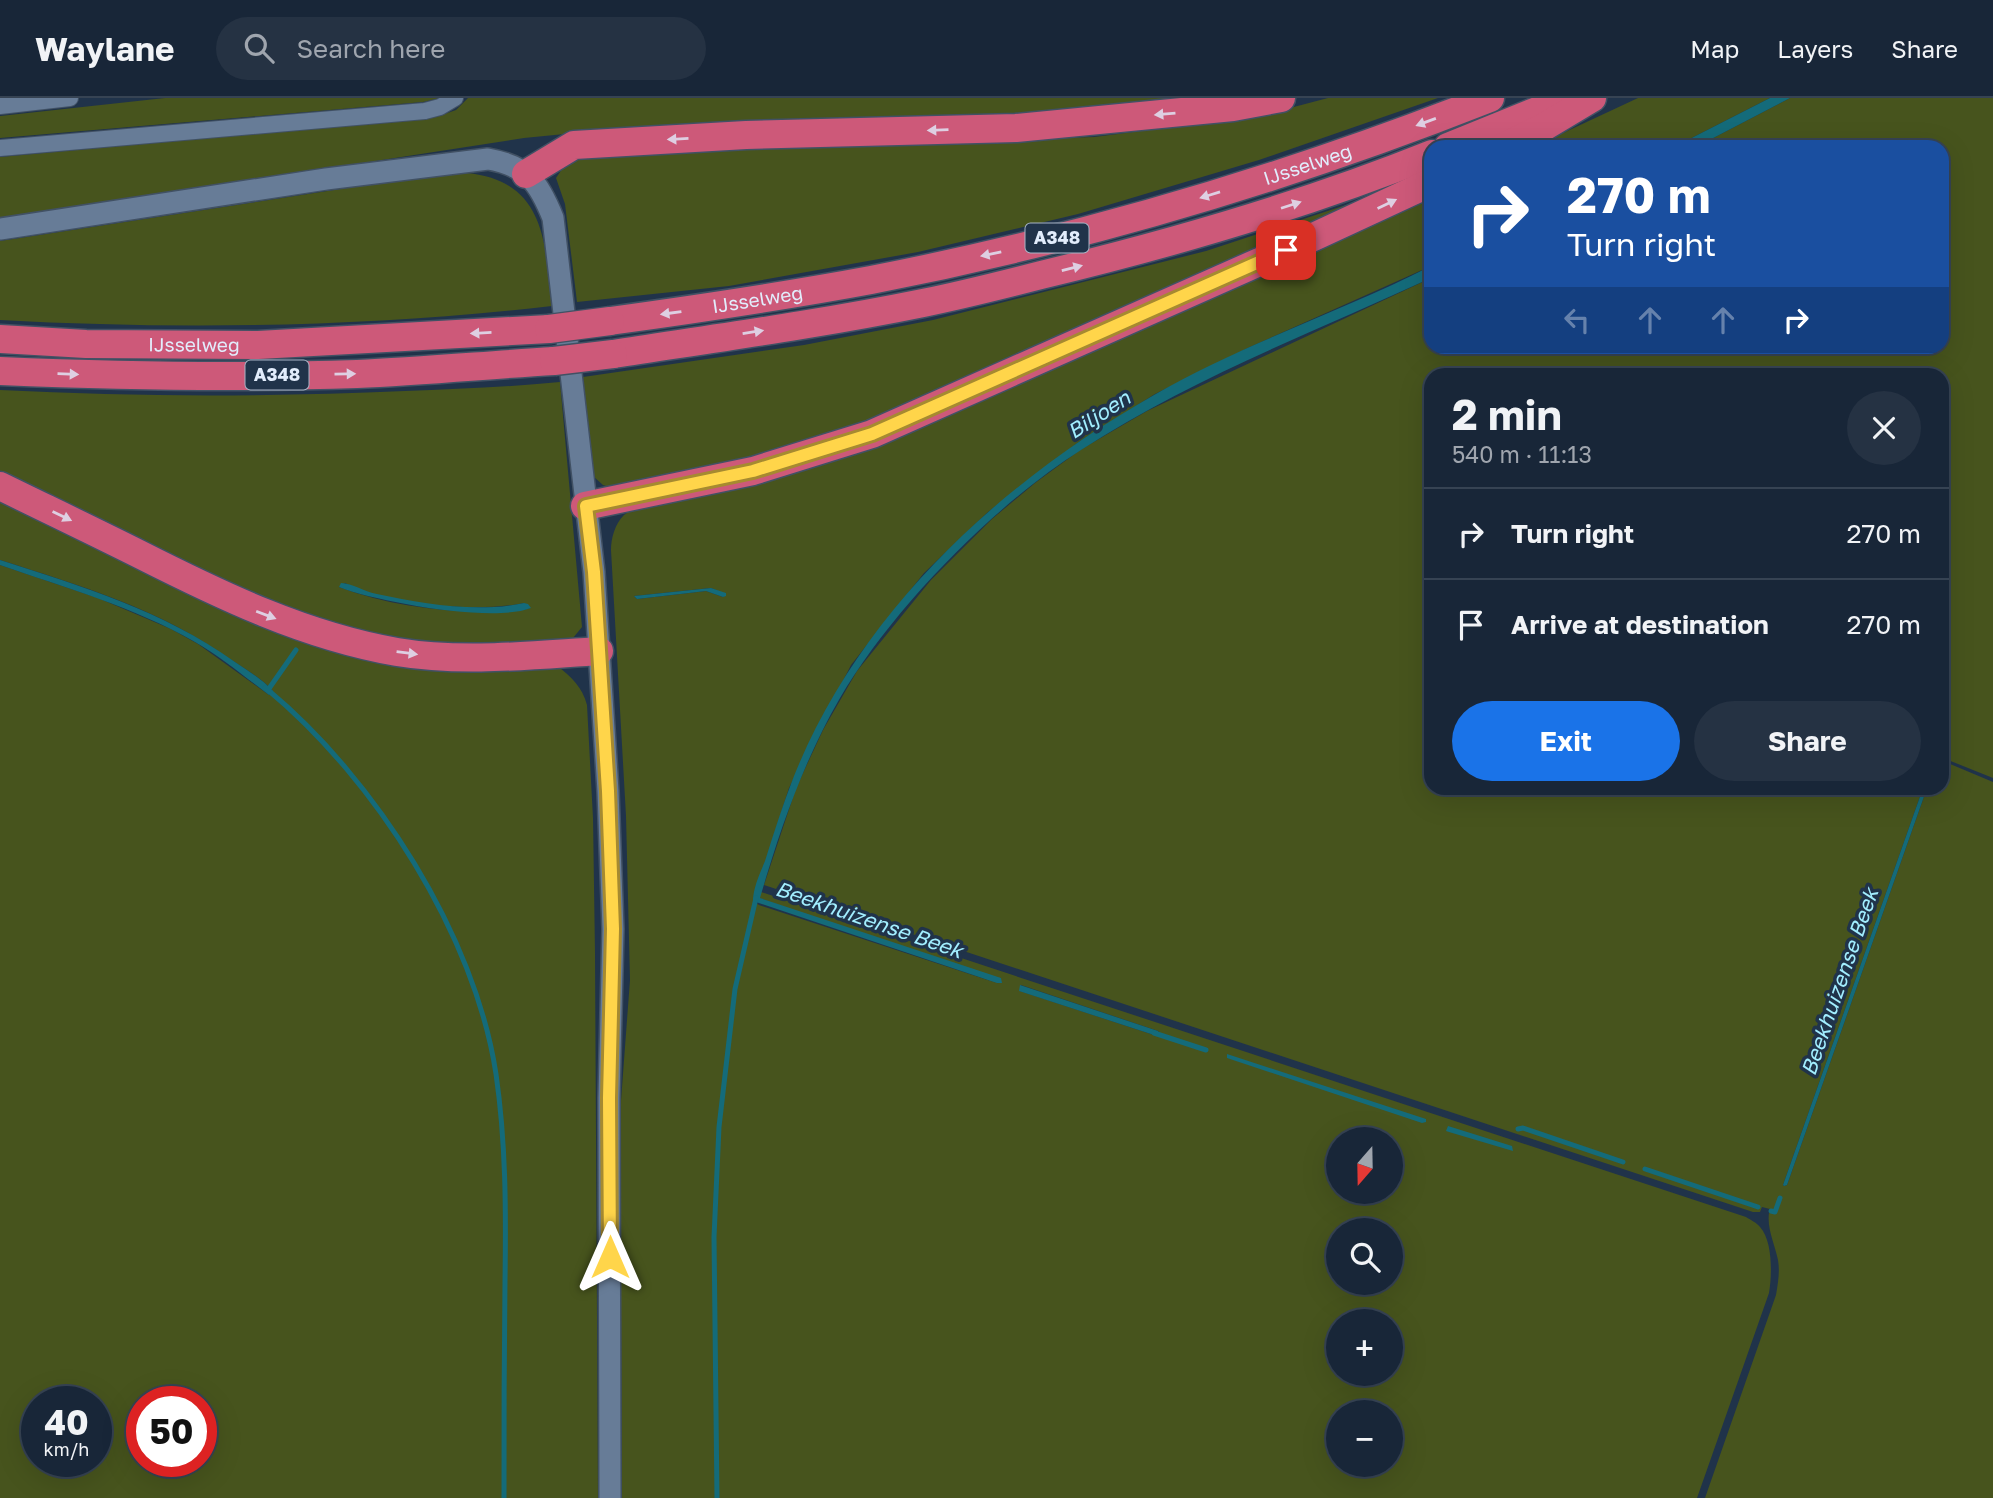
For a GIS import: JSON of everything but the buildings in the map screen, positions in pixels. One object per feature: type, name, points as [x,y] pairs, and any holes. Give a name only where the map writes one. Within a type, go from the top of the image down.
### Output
[{"type":"highway","points":[[526,174],[574,145],[746,135],[1016,128],[1233,107],[1281,98]]},
{"type":"highway","name":"IJsselweg","points":[[0,339],[86,344],[258,345],[549,329],[741,303],[873,280],[1065,236],[1273,176],[1490,98]]},
{"type":"highway","points":[[1465,140],[1569,98]]},
{"type":"highway","points":[[1517,140],[1592,98]]},
{"type":"highway","name":"IJsselweg","points":[[0,371],[162,377],[260,376],[554,361],[613,354],[926,303],[1105,260],[1282,208],[1424,157]]},
{"type":"highway","points":[[586,506],[753,471],[872,434],[1289,249],[1424,186]]},
{"type":"highway","points":[[0,486],[248,608],[359,644],[439,656],[494,657],[599,651]]},
{"type":"main road","points":[[0,229],[326,179],[488,159],[509,164],[526,174],[542,192],[553,218],[594,572],[608,791],[613,929],[609,1098],[610,1498]]},
{"type":"street","points":[[0,106],[70,98]]},
{"type":"street","points":[[0,148],[425,111],[440,107],[455,98]]},
{"type":"shaded area","points":[[165,98],[440,98],[423,102],[0,138],[0,116]]},
{"type":"shaded area","points":[[468,98],[1229,98],[1047,116],[626,128],[524,138],[0,219],[0,157],[436,117],[456,110]]},
{"type":"shaded area","points":[[1328,98],[1438,98],[1259,160],[1078,214],[918,252],[729,286],[577,302],[565,204],[556,178],[570,157],[644,152],[1094,137],[1259,116]]},
{"type":"shaded area","points":[[1638,98],[1770,98],[1688,140],[1548,140]]},
{"type":"shaded area","points":[[1770,98],[1790,98],[1709,140],[1688,140]]},
{"type":"shaded area","points":[[1790,98],[1993,98],[1993,778],[1949,760],[1949,368],[1424,368],[1424,795],[1921,795],[1784,1186],[1787,1185],[1925,795],[1949,795],[1949,764],[1993,782],[1993,1498],[1705,1498],[1776,1295],[1779,1264],[1770,1228],[1770,1209],[1762,1207],[1760,1212],[1753,1212],[764,885],[796,788],[823,730],[857,671],[931,580],[992,519],[1080,450],[1147,411],[1424,281],[1424,354],[1949,354],[1949,140],[1709,140]]},
{"type":"shaded area","points":[[467,173],[493,178],[513,188],[527,202],[537,219],[543,238],[552,306],[414,318],[276,325],[138,325],[0,320],[0,241],[432,175]]},
{"type":"shaded area","points":[[1424,197],[1424,269],[1250,347],[1155,394],[1080,441],[988,512],[924,573],[851,665],[789,788],[753,901],[1000,984],[759,898],[761,892],[1746,1217],[1754,1222],[1764,1233],[1769,1250],[1769,1293],[1697,1498],[622,1498],[620,1114],[630,980],[626,816],[611,545],[614,531],[624,515],[647,503],[740,484]],"holes":[[[711,588],[726,594],[723,597],[706,591],[637,599],[634,596]],[[1021,985],[1158,1031],[1159,1032],[1154,1035],[1020,991]]]},
{"type":"shaded area","points":[[1358,201],[1367,204],[817,444],[615,489],[603,485],[593,476],[583,377],[804,345],[933,320],[1206,251]]},
{"type":"shaded area","points":[[1424,270],[1424,281],[1165,401],[1123,424],[1048,473],[1014,499],[947,561],[887,629],[840,698],[794,795],[760,898],[1001,978],[1002,983],[753,901],[757,881],[794,776],[822,716],[857,659],[897,605],[942,556],[991,510],[1043,468],[1154,395],[1222,360]]},
{"type":"shaded area","points":[[560,382],[582,627],[573,638],[562,644],[432,648],[314,622],[0,477],[0,390],[253,395],[482,388]],"holes":[[[345,583],[363,591],[433,605],[483,607],[524,603],[530,608],[510,611],[438,609],[378,599],[339,587]]]},
{"type":"shaded area","points":[[0,497],[247,618],[557,666],[572,678],[579,688],[587,705],[593,818],[598,1498],[0,1498],[0,565],[98,598],[171,629],[198,644],[269,695],[273,691],[253,674],[176,626],[90,590],[0,560]]},
{"type":"shaded area","points":[[0,560],[92,590],[151,614],[207,644],[255,675],[273,691],[269,695],[214,654],[148,618],[0,565]]},
{"type":"shaded area","points":[[341,583],[372,593],[432,604],[487,607],[524,603],[531,608],[490,613],[435,609],[357,593],[339,587]]},
{"type":"shaded area","points":[[711,588],[726,593],[726,596],[706,591],[637,599],[634,596]]},
{"type":"shaded area","points":[[1921,795],[1925,795],[1787,1185],[1783,1185]]},
{"type":"shaded area","points":[[1020,985],[1158,1031],[1159,1035],[1019,991]]},
{"type":"shaded area","points":[[1227,1054],[1426,1119],[1426,1122],[1422,1123],[1227,1058]]},
{"type":"shaded area","points":[[1448,1126],[1512,1146],[1513,1151],[1446,1131]]},
{"type":"waterway","name":"Beekhuizense Beek","points":[[265,688],[268,690],[296,650]]},
{"type":"waterway","points":[[268,690],[308,726],[382,814],[443,915],[467,968],[485,1021],[496,1074],[505,1177],[504,1498]]},
{"type":"waterway","points":[[717,1498],[714,1237],[719,1127],[735,989],[756,898]]},
{"type":"waterway","name":"Beekhuizense Beek","points":[[1154,1033],[1206,1050]]},
{"type":"waterway","name":"Beekhuizense Beek","points":[[1518,1129],[1523,1128],[1623,1162]]},
{"type":"waterway","name":"Beekhuizense Beek","points":[[1645,1169],[1758,1207]]},
{"type":"waterway","name":"Beekhuizense Beek","points":[[1771,1211],[1775,1212],[1780,1198]]},
{"type":"route","points":[[610,1257],[609,1098],[613,929],[608,791],[594,572],[586,506],[753,471],[872,434],[1286,250]]},
{"type":"water label","name":"Biljoen","points":[[1099,415]]}]
